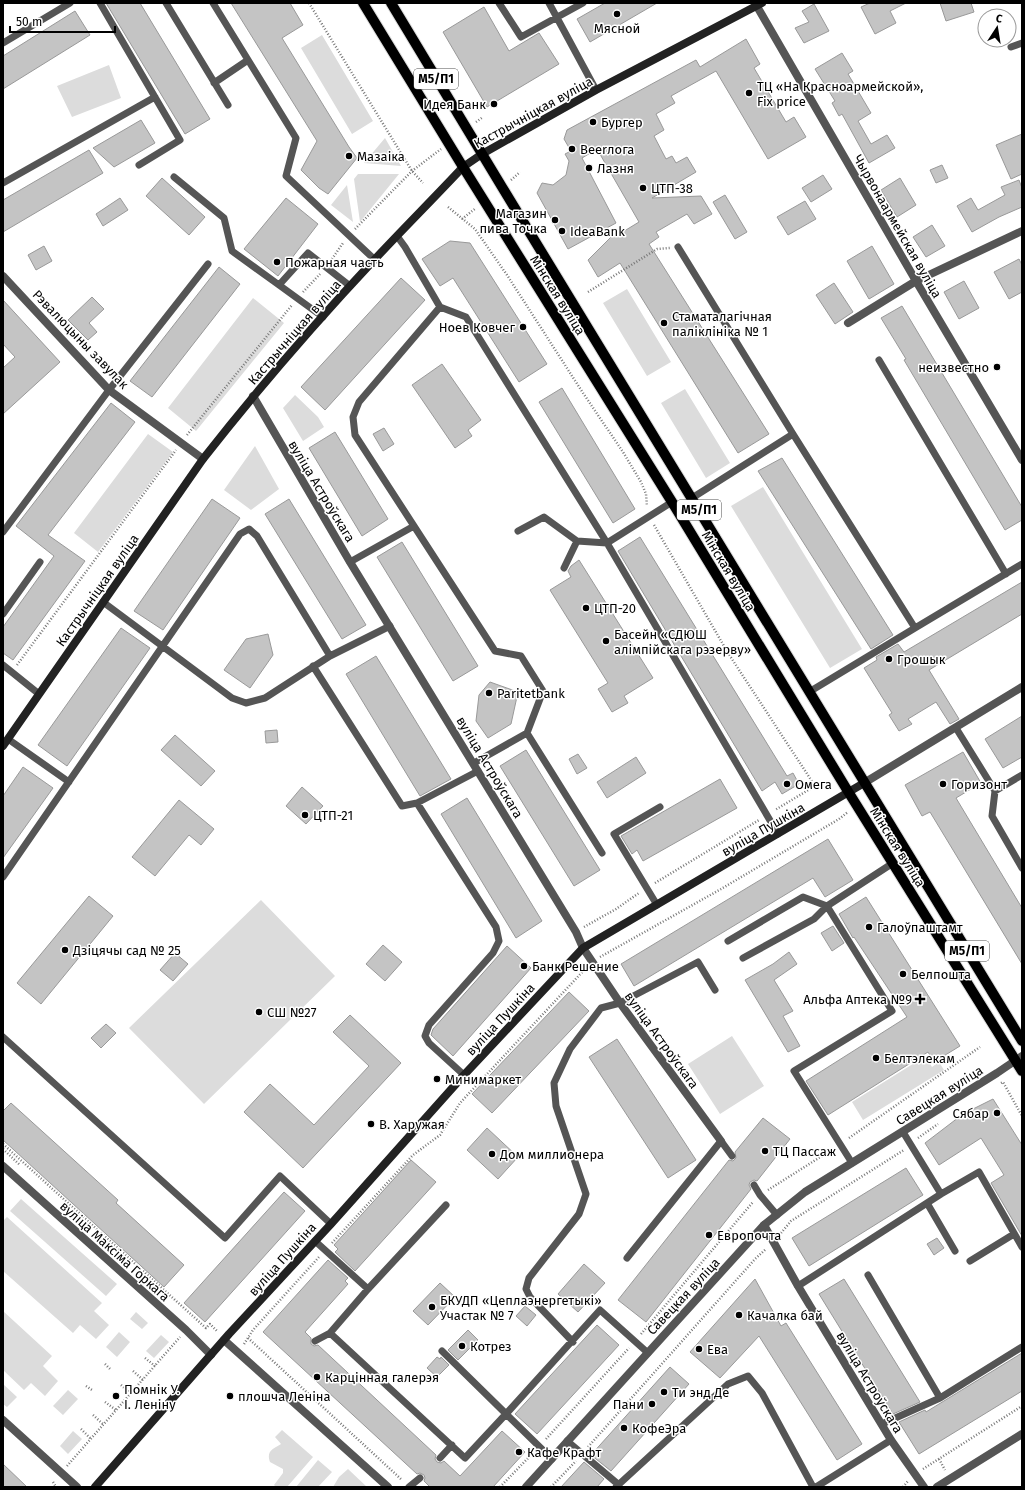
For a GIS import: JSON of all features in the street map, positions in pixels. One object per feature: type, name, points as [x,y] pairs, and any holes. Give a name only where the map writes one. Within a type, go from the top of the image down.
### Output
[{"type":"main road","name":"Мінская вуліца","points":[[363,3],[463,167],[672,502],[849,793],[1019,1058],[1022,1071]]},
{"type":"main road","name":"Мінская вуліца","points":[[391,3],[864,783],[1022,1040]]},
{"type":"main road","name":"Кастрычніцкая вуліца","points":[[3,746],[203,459],[253,396],[374,259],[463,167],[482,154],[596,90],[758,4]]},
{"type":"main road","name":"вуліца Пушкіна","points":[[94,1487],[224,1340],[316,1241],[464,1075],[583,948],[864,783]]},
{"type":"street","name":"Чырвонаармейская вуліца","points":[[758,4],[916,282],[1022,460]]},
{"type":"street","points":[[848,323],[916,282],[1022,231]]},
{"type":"street","name":"Рэвалюцыны завулак","points":[[3,276],[109,390],[203,459]]},
{"type":"street","name":"вуліца Астроўскага","points":[[253,396],[350,562],[576,932],[583,948],[620,1003],[721,1141]]},
{"type":"street","name":"вуліца Пушкіна","points":[[864,783],[1022,687]]},
{"type":"street","name":"Савецкая вуліца","points":[[526,1487],[764,1225],[805,1192],[1019,1058]]},
{"type":"street","name":"вуліца Максіма Горкага","points":[[5,1171],[186,1330],[211,1355]]},
{"type":"street","name":"вуліца Астроўскага","points":[[764,1225],[798,1286],[891,1440],[924,1487]]},
{"type":"street","points":[[224,1340],[388,1487]]},
{"type":"street","points":[[3,1420],[78,1487]]},
{"type":"street","points":[[937,1487],[1022,1434]]},
{"type":"lane","points":[[3,43],[70,3]]},
{"type":"lane","points":[[100,3],[180,140],[139,165]]},
{"type":"lane","points":[[166,3],[228,105]]},
{"type":"lane","points":[[213,3],[296,138],[286,176],[374,259]]},
{"type":"lane","points":[[499,3],[521,37],[583,3]]},
{"type":"lane","points":[[549,3],[596,90]]},
{"type":"lane","points":[[214,83],[248,60]]},
{"type":"lane","points":[[3,183],[155,97]]},
{"type":"lane","points":[[174,177],[224,218],[232,251],[323,317]]},
{"type":"lane","points":[[397,236],[440,307],[466,317],[607,543],[778,834]]},
{"type":"lane","points":[[678,247],[915,628]]},
{"type":"lane","points":[[279,285],[308,253],[350,286]]},
{"type":"lane","points":[[3,532],[109,390],[208,264]]},
{"type":"lane","points":[[440,307],[359,402],[353,417],[355,435],[495,651],[521,656],[543,690],[526,733],[474,763]]},
{"type":"lane","points":[[879,360],[1006,574]]},
{"type":"lane","points":[[692,498],[793,434]]},
{"type":"lane","points":[[518,532],[544,517],[577,541],[607,543],[672,502]]},
{"type":"lane","points":[[350,562],[414,526]]},
{"type":"lane","points":[[3,877],[240,534],[249,529],[257,536],[330,656]]},
{"type":"lane","points":[[564,568],[577,541]]},
{"type":"lane","points":[[3,614],[40,562]]},
{"type":"lane","points":[[809,692],[1022,564]]},
{"type":"lane","points":[[103,602],[232,698],[246,703],[265,698],[330,656],[390,626]]},
{"type":"lane","points":[[3,665],[39,694]]},
{"type":"lane","points":[[314,666],[402,806],[417,803],[478,771]]},
{"type":"lane","points":[[956,728],[996,791],[992,816],[1022,868]]},
{"type":"lane","points":[[526,733],[602,853]]},
{"type":"lane","points":[[8,739],[69,782]]},
{"type":"lane","points":[[996,791],[1022,775]]},
{"type":"lane","points":[[417,803],[496,927],[499,942],[494,953],[429,1025],[425,1036],[429,1043],[464,1075]]},
{"type":"lane","points":[[657,905],[614,834],[660,807]]},
{"type":"lane","points":[[743,958],[814,919],[827,906],[894,863]]},
{"type":"lane","points":[[728,941],[803,897],[827,906],[892,1011],[794,1071],[852,1163]]},
{"type":"lane","points":[[572,1342],[530,1296],[526,1289],[528,1278],[579,1214],[586,1194],[556,1106],[554,1083],[570,1049],[601,1008],[620,1003],[698,962],[715,990]]},
{"type":"lane","points":[[3,1037],[225,1238],[280,1176],[331,1224]]},
{"type":"lane","points":[[903,1132],[941,1194]]},
{"type":"lane","points":[[627,1258],[721,1141],[732,1156]]},
{"type":"lane","points":[[798,1286],[941,1194],[980,1172],[1022,1247]]},
{"type":"lane","points":[[754,1185],[760,1195],[777,1215]]},
{"type":"lane","points":[[927,1203],[954,1251]]},
{"type":"lane","points":[[315,1341],[330,1333],[368,1289],[446,1205]]},
{"type":"lane","points":[[970,1261],[1014,1234]]},
{"type":"lane","points":[[316,1241],[368,1289]]},
{"type":"lane","points":[[868,1275],[940,1398]]},
{"type":"lane","points":[[330,1333],[465,1458],[600,1310],[648,1353]]},
{"type":"lane","points":[[882,1424],[940,1398],[1022,1347]]},
{"type":"lane","points":[[442,1351],[552,1459]]},
{"type":"lane","points":[[567,1441],[618,1486],[728,1384],[748,1376],[762,1393],[813,1487]]},
{"type":"lane","points":[[816,1487],[891,1440]]},
{"type":"lane","points":[[440,1458],[452,1445]]},
{"type":"lane","points":[[410,1487],[420,1478]]},
{"type":"path","points":[[309,3],[412,171],[423,183]]},
{"type":"path","points":[[12,672],[181,443],[297,298],[326,267],[349,235],[412,171]]},
{"type":"path","points":[[448,207],[475,229],[487,245],[623,452],[641,482],[646,494],[649,516],[728,653],[815,786],[646,889],[616,909],[584,927]]},
{"type":"path","points":[[588,292],[656,249],[678,247]]},
{"type":"path","points":[[238,1352],[248,1338],[325,1250],[413,1155],[440,1135],[460,1103],[592,961],[720,889],[839,819],[857,805]]},
{"type":"path","points":[[3,1144],[206,1328],[210,1324],[216,1331]]},
{"type":"path","points":[[66,1468],[181,1336]]},
{"type":"path","points":[[248,1338],[410,1487]]},
{"type":"path","points":[[145,1358],[155,1366]]},
{"type":"path","points":[[105,1364],[110,1369]]},
{"type":"path","points":[[133,1371],[143,1380]]},
{"type":"path","points":[[121,1385],[130,1394]]},
{"type":"path","points":[[86,1386],[92,1390]]},
{"type":"path","points":[[105,1402],[116,1411]]},
{"type":"path","points":[[903,1487],[915,1474],[1022,1406]]},
{"type":"path","points":[[93,1415],[104,1425]]},
{"type":"path","points":[[81,1429],[91,1439]]},
{"type":"path","points":[[53,1482],[56,1487]]},
{"type":"shaded area","points":[[322,35],[373,121],[352,134],[301,48]]},
{"type":"shaded area","points":[[109,65],[121,98],[72,117],[57,86]]},
{"type":"shaded area","points":[[385,138],[401,166],[364,163]]},
{"type":"shaded area","points":[[358,174],[399,174],[360,222],[354,179]]},
{"type":"shaded area","points":[[347,185],[353,222],[331,205]]},
{"type":"shaded area","points":[[627,289],[671,362],[647,376],[603,303]]},
{"type":"shaded area","points":[[253,298],[284,323],[196,431],[168,408]]},
{"type":"shaded area","points":[[685,389],[730,463],[706,478],[661,403]]},
{"type":"shaded area","points":[[295,395],[318,417],[324,427],[303,441],[283,408]]},
{"type":"shaded area","points":[[148,434],[173,452],[98,552],[74,533]]},
{"type":"shaded area","points":[[255,446],[279,489],[251,510],[224,490]]},
{"type":"shaded area","points":[[763,487],[862,649],[830,668],[731,506]]},
{"type":"shaded area","points":[[261,900],[335,976],[204,1104],[129,1028]]},
{"type":"shaded area","points":[[732,1036],[764,1086],[720,1114],[688,1064]]},
{"type":"shaded area","points":[[922,1051],[932,1067],[939,1062],[944,1070],[863,1120],[852,1102],[916,1062],[913,1056]]},
{"type":"shaded area","points":[[21,1199],[117,1284],[106,1296],[10,1211]]},
{"type":"shaded area","points":[[7,1217],[102,1303],[94,1311],[109,1325],[96,1339],[80,1325],[73,1333],[3,1271],[3,1221]]},
{"type":"shaded area","points":[[3,1311],[52,1356],[43,1366],[58,1381],[45,1396],[31,1383],[24,1390],[3,1370]]},
{"type":"shaded area","points":[[136,1312],[148,1323],[142,1329],[130,1319]]},
{"type":"shaded area","points":[[119,1332],[130,1342],[117,1357],[106,1347]]},
{"type":"shaded area","points":[[161,1335],[169,1342],[154,1358],[146,1351]]},
{"type":"shaded area","points":[[3,1384],[17,1397],[7,1407],[3,1404]]},
{"type":"shaded area","points":[[68,1390],[78,1399],[63,1415],[53,1406]]},
{"type":"shaded area","points":[[282,1430],[313,1457],[287,1487],[276,1487],[274,1485],[283,1473],[283,1469],[270,1462],[269,1455],[275,1447],[281,1444],[275,1437]]},
{"type":"shaded area","points":[[73,1431],[82,1439],[68,1454],[60,1446]]},
{"type":"shaded area","points":[[318,1460],[332,1472],[318,1487],[296,1487]]},
{"type":"shaded area","points":[[348,1469],[367,1487],[333,1487],[339,1477]]},
{"type":"building","points":[[106,3],[140,3],[210,119],[185,134]]},
{"type":"building","points":[[231,3],[290,3],[303,25],[282,38],[357,158],[328,194],[319,188],[301,170],[317,141]]},
{"type":"building","points":[[605,3],[657,3],[590,42],[577,19]]},
{"type":"building","points":[[870,3],[906,3],[890,11],[896,23],[875,34],[861,7]]},
{"type":"building","points":[[940,3],[971,3],[974,12],[946,21]]},
{"type":"building","points":[[814,4],[829,31],[804,43],[795,28],[809,22],[802,11]]},
{"type":"building","points":[[484,7],[509,51],[539,33],[559,64],[487,107],[443,32]]},
{"type":"building","points":[[75,11],[90,35],[3,89],[3,56]]},
{"type":"building","points":[[746,39],[760,64],[754,68],[786,122],[794,117],[806,137],[768,159],[716,71],[671,96],[675,103],[656,114],[664,130],[654,136],[666,159],[672,156],[676,163],[687,157],[696,172],[652,198],[701,196],[712,214],[694,224],[687,214],[656,232],[659,237],[649,244],[769,434],[738,453],[620,263],[598,277],[588,260],[619,229],[621,233],[639,222],[597,149],[582,158],[616,223],[568,249],[537,193],[542,183],[553,185],[566,175],[569,161],[565,154],[571,151],[564,139],[567,130],[696,60],[700,67]]},
{"type":"building","points":[[842,53],[853,71],[848,74],[871,113],[858,121],[871,144],[887,135],[895,148],[869,163],[842,114],[839,116],[832,103],[835,101],[815,69]]},
{"type":"building","points":[[141,120],[155,143],[114,167],[93,148]]},
{"type":"building","points":[[1022,134],[1022,174],[1011,179],[996,145]]},
{"type":"building","points":[[89,150],[103,173],[3,232],[3,200]]},
{"type":"building","points":[[942,165],[948,178],[936,183],[930,170]]},
{"type":"building","points":[[823,175],[832,189],[811,202],[802,188]]},
{"type":"building","points":[[162,178],[205,217],[189,235],[146,196]]},
{"type":"building","points":[[900,178],[916,205],[897,217],[881,190]]},
{"type":"building","points":[[1019,180],[1022,188],[1022,207],[999,217],[972,232],[957,206],[971,198],[978,210],[1005,195],[1001,187]]},
{"type":"building","points":[[725,195],[747,232],[735,239],[713,202]]},
{"type":"building","points":[[120,198],[128,210],[103,226],[96,214]]},
{"type":"building","points":[[286,198],[318,224],[278,276],[244,249]]},
{"type":"building","points":[[805,201],[816,219],[788,235],[777,217]]},
{"type":"building","points":[[932,225],[945,246],[926,257],[913,237]]},
{"type":"building","points":[[450,241],[470,243],[547,364],[519,382],[453,278],[440,286],[422,259]]},
{"type":"building","points":[[44,246],[52,261],[36,270],[28,255]]},
{"type":"building","points":[[872,246],[894,284],[869,299],[847,261]]},
{"type":"building","points":[[1019,259],[1022,265],[1022,292],[1009,299],[994,272]]},
{"type":"building","points":[[219,267],[240,284],[152,397],[130,381]]},
{"type":"building","points":[[401,278],[425,300],[325,410],[301,387]]},
{"type":"building","points":[[964,281],[979,308],[959,319],[944,292]]},
{"type":"building","points":[[834,283],[853,312],[835,324],[816,295]]},
{"type":"building","points":[[92,297],[104,309],[89,323],[97,332],[88,340],[68,320]]},
{"type":"building","points":[[3,300],[60,362],[3,414],[3,368],[15,357],[3,344]]},
{"type":"building","points":[[902,306],[1022,507],[1022,520],[1005,530],[904,360],[906,359],[881,318]]},
{"type":"building","points":[[442,364],[481,420],[468,430],[472,436],[455,448],[412,385]]},
{"type":"building","points":[[562,388],[635,509],[613,523],[539,402]]},
{"type":"building","points":[[111,403],[135,422],[48,535],[85,561],[13,660],[3,653],[3,627],[54,556],[16,526]]},
{"type":"building","points":[[384,428],[394,444],[383,451],[373,434]]},
{"type":"building","points":[[335,432],[388,519],[362,536],[309,448]]},
{"type":"building","points":[[782,458],[893,635],[871,649],[758,471]]},
{"type":"building","points":[[212,499],[240,518],[163,630],[134,611]]},
{"type":"building","points":[[289,499],[366,625],[342,639],[265,514]]},
{"type":"building","points":[[640,537],[787,776],[793,773],[799,784],[782,794],[775,782],[762,791],[618,551]]},
{"type":"building","points":[[402,542],[478,666],[453,681],[377,557]]},
{"type":"building","name":"Басейн «СДЮШ алімпійскага рэзерву»","points":[[579,560],[653,678],[624,696],[628,703],[612,712],[598,689],[608,683],[550,590],[571,577],[568,571],[571,566]]},
{"type":"building","points":[[1022,582],[1022,614],[929,670],[959,719],[950,724],[936,702],[908,719],[912,724],[899,731],[889,715],[892,713],[864,668],[877,660],[876,657],[898,644],[904,652]]},
{"type":"building","points":[[121,628],[150,648],[67,766],[38,745]]},
{"type":"building","points":[[268,634],[273,655],[250,688],[224,670],[246,639]]},
{"type":"building","points":[[376,656],[451,779],[420,796],[346,674]]},
{"type":"building","points":[[490,682],[518,692],[511,724],[488,738],[476,721],[479,695]]},
{"type":"building","points":[[1022,716],[1022,757],[1003,768],[985,739]]},
{"type":"building","points":[[277,730],[278,742],[266,743],[265,731]]},
{"type":"building","points":[[175,735],[215,771],[201,786],[161,750]]},
{"type":"building","points":[[526,750],[600,870],[574,886],[500,766]]},
{"type":"building","points":[[963,752],[981,783],[956,798],[1022,908],[1022,964],[930,812],[922,816],[905,785]]},
{"type":"building","points":[[578,754],[587,768],[577,774],[569,759]]},
{"type":"building","points":[[636,757],[646,773],[607,798],[597,782]]},
{"type":"building","points":[[23,767],[53,788],[3,858],[3,796]]},
{"type":"building","points":[[720,779],[737,808],[643,861],[637,850],[632,854],[621,836]]},
{"type":"building","name":"ЦТП-21","points":[[302,787],[323,806],[306,824],[286,806]]},
{"type":"building","points":[[467,798],[542,921],[516,938],[441,814]]},
{"type":"building","points":[[179,800],[214,829],[201,845],[189,835],[155,876],[132,857]]},
{"type":"building","points":[[828,839],[853,880],[825,897],[813,878],[634,986],[621,964]]},
{"type":"building","name":"Дзіцячы сад № 25","points":[[89,896],[113,916],[41,1004],[17,983]]},
{"type":"building","points":[[866,897],[960,1046],[934,1062],[928,1052],[828,1115],[806,1081],[907,1017],[854,937],[853,938],[839,914]]},
{"type":"building","points":[[833,926],[844,943],[832,951],[821,933]]},
{"type":"building","points":[[383,945],[402,962],[385,981],[366,964]]},
{"type":"building","points":[[507,946],[531,968],[453,1056],[431,1035],[433,1029]]},
{"type":"building","points":[[789,952],[797,964],[774,980],[793,1011],[783,1016],[800,1046],[788,1052],[745,980],[773,964]]},
{"type":"building","points":[[175,953],[188,964],[173,981],[160,970]]},
{"type":"building","points":[[569,992],[589,1011],[492,1113],[472,1094]]},
{"type":"building","points":[[350,1015],[401,1063],[303,1168],[244,1112],[270,1084],[314,1125],[369,1066],[333,1032]]},
{"type":"building","points":[[106,1024],[116,1033],[101,1048],[91,1038]]},
{"type":"building","points":[[617,1039],[696,1160],[668,1178],[589,1057]]},
{"type":"building","points":[[993,1099],[1022,1145],[1022,1236],[991,1183],[1004,1175],[981,1138],[939,1165],[925,1143],[963,1114]]},
{"type":"building","points":[[11,1103],[118,1200],[116,1203],[184,1265],[164,1287],[3,1140],[3,1111]]},
{"type":"building","points":[[763,1118],[790,1139],[757,1181],[754,1180],[750,1182],[749,1185],[751,1189],[646,1322],[618,1300],[729,1160],[733,1161],[736,1158],[735,1152]]},
{"type":"building","name":"Дом миллионера","points":[[487,1128],[518,1157],[498,1179],[467,1150]]},
{"type":"building","points":[[411,1160],[436,1182],[355,1271],[335,1252],[338,1249],[334,1245]]},
{"type":"building","points":[[906,1168],[923,1195],[809,1266],[792,1238]]},
{"type":"building","points":[[284,1192],[305,1211],[205,1322],[184,1303]]},
{"type":"building","points":[[937,1238],[944,1248],[934,1255],[927,1244]]},
{"type":"building","points":[[328,1260],[348,1278],[345,1281],[348,1284],[305,1332],[311,1338],[311,1344],[314,1346],[318,1345],[436,1455],[435,1459],[437,1462],[441,1463],[444,1461],[460,1476],[502,1431],[525,1452],[493,1487],[430,1487],[424,1481],[424,1475],[420,1473],[417,1474],[263,1332]]},
{"type":"building","points":[[584,1264],[605,1283],[578,1312],[558,1294]]},
{"type":"building","points":[[755,1279],[781,1326],[786,1323],[862,1444],[837,1460],[759,1336],[720,1378],[690,1352]]},
{"type":"building","points":[[844,1279],[920,1402],[893,1414],[819,1294]]},
{"type":"building","name":"БКУДП «Цеплаэнергетыкі» Участак № 7","points":[[440,1283],[455,1297],[428,1325],[413,1311]]},
{"type":"building","points":[[525,1306],[536,1315],[527,1326],[516,1316]]},
{"type":"building","points":[[597,1325],[619,1345],[537,1434],[515,1414]]},
{"type":"building","name":"Котрез","points":[[468,1330],[478,1340],[458,1360],[448,1350]]},
{"type":"building","points":[[1022,1353],[1022,1391],[919,1454],[899,1422],[925,1410],[926,1412]]},
{"type":"building","points":[[437,1357],[440,1359],[441,1357],[449,1365],[437,1377],[427,1368]]},
{"type":"building","points":[[670,1367],[689,1384],[611,1471],[591,1455]]},
{"type":"building","points":[[584,1462],[604,1479],[597,1487],[561,1487]]},
{"type":"building","points":[[3,1464],[27,1487],[3,1487]]},
{"type":"place","name":"Мясной","points":[[617,14]]},
{"type":"place","name":"ТЦ «На Красноармейской», Fix price","points":[[749,93]]},
{"type":"place","name":"Идея Банк","points":[[494,104]]},
{"type":"place","name":"Бургер","points":[[593,122]]},
{"type":"place","name":"Beerлога","points":[[572,149]]},
{"type":"place","name":"Мазаіка","points":[[349,156]]},
{"type":"place","name":"Лазня","points":[[589,168]]},
{"type":"place","name":"ЦТП-38","points":[[643,188]]},
{"type":"place","name":"Магазин пива Точка","points":[[555,220]]},
{"type":"place","name":"IdeaBank","points":[[562,231]]},
{"type":"place","name":"Пожарная часть","points":[[277,262]]},
{"type":"place","name":"Стаматалагічная паліклініка № 1","points":[[664,323]]},
{"type":"place","name":"Ноев Ковчег","points":[[523,327]]},
{"type":"place","name":"неизвестно","points":[[997,367]]},
{"type":"place","name":"ЦТП-20","points":[[586,608]]},
{"type":"place","name":"Басейн «СДЮШ алімпійскага рэзерву»","points":[[606,641]]},
{"type":"place","name":"Грошык","points":[[889,659]]},
{"type":"place","name":"Paritetbank","points":[[489,693]]},
{"type":"place","name":"Омега","points":[[787,784]]},
{"type":"place","name":"Горизонт","points":[[943,784]]},
{"type":"place","name":"ЦТП-21","points":[[305,815]]},
{"type":"place","name":"Галоўпаштамт","points":[[869,927]]},
{"type":"place","name":"Дзіцячы сад № 25","points":[[65,950]]},
{"type":"place","name":"Банк Решение","points":[[524,966]]},
{"type":"place","name":"Белпошта","points":[[903,974]]},
{"type":"place","name":"Альфа Аптека №9","points":[[920,999]]},
{"type":"place","name":"СШ №27","points":[[259,1012]]},
{"type":"place","name":"Белтэлекам","points":[[876,1058]]},
{"type":"place","name":"Минимаркет","points":[[437,1079]]},
{"type":"place","name":"Сябар","points":[[997,1113]]},
{"type":"place","name":"В. Харужая","points":[[371,1124]]},
{"type":"place","name":"ТЦ Пассаж","points":[[765,1151]]},
{"type":"place","name":"Дом миллионера","points":[[492,1154]]},
{"type":"place","name":"Европочта","points":[[709,1235]]},
{"type":"place","name":"БКУДП «Цеплаэнергетыкі» Участак № 7","points":[[432,1307]]},
{"type":"place","name":"Качалка бай","points":[[739,1315]]},
{"type":"place","name":"Котрез","points":[[462,1346]]},
{"type":"place","name":"Ева","points":[[699,1349]]},
{"type":"place","name":"Карцінная галерэя","points":[[317,1377]]},
{"type":"place","name":"Ти энд Де","points":[[664,1392]]},
{"type":"place","name":"Помнік У. І. Леніну","points":[[116,1396]]},
{"type":"place","name":"плошча Леніна","points":[[230,1396]]},
{"type":"place","name":"Пани","points":[[652,1404]]},
{"type":"place","name":"КофеЭра","points":[[624,1428]]},
{"type":"place","name":"Кафе Крафт","points":[[519,1452]]}]
